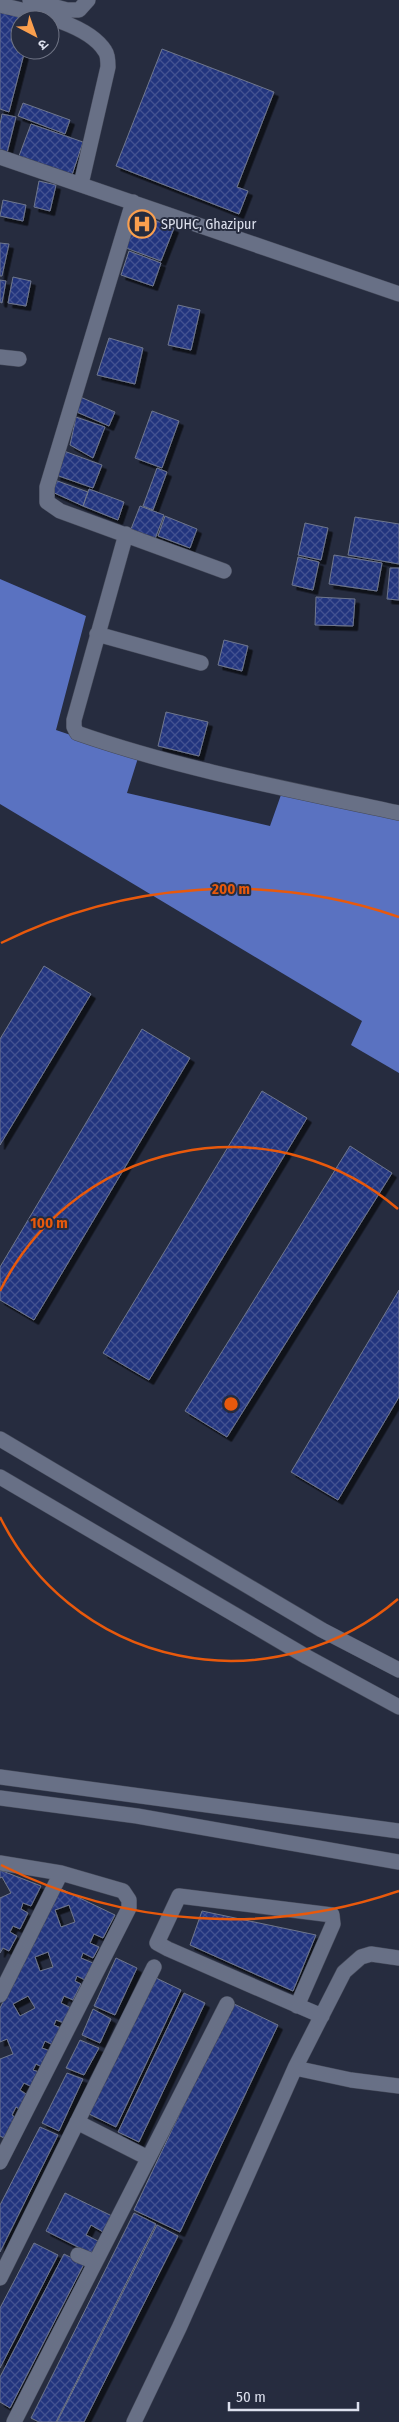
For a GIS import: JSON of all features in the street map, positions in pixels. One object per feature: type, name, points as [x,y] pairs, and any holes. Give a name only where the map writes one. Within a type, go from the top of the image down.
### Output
[{"type":"street","points":[[30,0],[67,10],[79,10],[88,0]]},
{"type":"street","points":[[0,5],[35,13],[78,28],[106,52],[108,67],[81,184]]},
{"type":"street","points":[[0,157],[399,294]]},
{"type":"street","points":[[134,202],[47,487],[46,502],[60,511],[224,571]]},
{"type":"street","points":[[0,357],[19,360]]},
{"type":"street","points":[[126,534],[74,720],[74,727],[77,733],[121,748],[303,793],[399,813]]},
{"type":"street","points":[[97,634],[201,663]]},
{"type":"street","points":[[0,1439],[322,1630],[399,1670]]},
{"type":"street","points":[[0,1477],[307,1657],[399,1707]]},
{"type":"street","points":[[0,1777],[399,1831]]},
{"type":"street","points":[[0,1798],[138,1816],[399,1862]]},
{"type":"street","points":[[0,1863],[61,1873],[123,1891],[129,1900],[129,1908],[4,2145],[0,2162]]},
{"type":"street","points":[[0,1995],[61,1873]]},
{"type":"street","points":[[297,2006],[333,1924],[332,1915],[179,1896],[157,1943],[297,2006],[322,2016]]},
{"type":"street","points":[[134,2422],[180,2326],[295,2068],[344,1972],[361,1957],[371,1954],[399,1958]]},
{"type":"street","points":[[0,2278],[154,1967]]},
{"type":"street","points":[[14,2422],[227,2004]]},
{"type":"street","points":[[295,2068],[351,2080],[399,2086]]},
{"type":"street","points":[[77,2122],[148,2158]]},
{"type":"street","points":[[78,2255],[95,2262]]},
{"type":"water","points":[[0,579],[86,616],[56,730],[138,758],[127,793],[270,826],[282,792],[399,812],[399,1073],[351,1045],[362,1021],[0,804]]},
{"type":"building","points":[[0,12],[10,15],[10,60],[22,60],[9,112],[0,109]]},
{"type":"building","points":[[162,49],[274,92],[237,187],[248,191],[239,214],[116,166]]},
{"type":"building","points":[[23,103],[70,120],[65,134],[18,116]]},
{"type":"building","points":[[2,114],[16,117],[7,153],[0,151]]},
{"type":"building","points":[[31,124],[83,142],[72,175],[19,156]]},
{"type":"building","points":[[39,181],[56,185],[50,211],[34,207]]},
{"type":"building","points":[[3,200],[26,205],[23,221],[0,216]]},
{"type":"building","points":[[139,214],[174,228],[161,261],[126,248]]},
{"type":"building","points":[[0,243],[9,244],[2,276],[0,276]]},
{"type":"building","points":[[129,251],[161,263],[153,286],[121,275]]},
{"type":"building","points":[[13,277],[31,281],[26,306],[8,303]]},
{"type":"building","points":[[0,280],[6,281],[2,303],[0,302]]},
{"type":"building","points":[[178,305],[200,310],[191,350],[168,345]]},
{"type":"building","points":[[109,338],[143,348],[135,384],[97,375]]},
{"type":"building","points":[[78,396],[115,412],[109,426],[72,410]]},
{"type":"building","points":[[152,411],[179,421],[162,468],[135,458]]},
{"type":"building","points":[[76,417],[105,427],[93,458],[70,445]]},
{"type":"building","points":[[64,451],[102,465],[93,488],[56,475]]},
{"type":"building","points":[[157,468],[167,472],[153,510],[143,506]]},
{"type":"building","points":[[52,479],[88,492],[83,506],[50,491]]},
{"type":"building","points":[[89,489],[124,502],[118,520],[83,506]]},
{"type":"building","points":[[140,506],[164,515],[155,539],[131,529]]},
{"type":"building","points":[[165,516],[197,529],[190,548],[158,536]]},
{"type":"building","points":[[355,517],[399,524],[399,564],[348,555]]},
{"type":"building","points":[[305,523],[328,528],[321,560],[298,555]]},
{"type":"building","points":[[334,555],[382,563],[377,591],[329,584]]},
{"type":"building","points":[[298,557],[319,562],[313,590],[292,585]]},
{"type":"building","points":[[390,568],[399,568],[399,600],[387,599]]},
{"type":"building","points":[[316,597],[355,599],[353,626],[315,625]]},
{"type":"building","points":[[224,640],[248,646],[242,671],[218,665]]},
{"type":"building","points":[[166,712],[208,722],[199,756],[158,746]]},
{"type":"building","points":[[44,966],[91,994],[0,1145],[0,1039]]},
{"type":"building","points":[[142,1029],[190,1058],[34,1320],[0,1300],[0,1267]]},
{"type":"building","points":[[262,1091],[307,1118],[149,1380],[103,1353]]},
{"type":"building","points":[[350,1146],[392,1173],[227,1437],[185,1411]]},
{"type":"building","points":[[399,1290],[399,1397],[338,1500],[291,1472]]},
{"type":"building","points":[[0,1870],[41,1886],[31,1906],[23,1903],[21,1909],[28,1913],[20,1929],[13,1926],[10,1932],[17,1936],[9,1951],[3,1948],[0,1953],[0,1898],[11,1893],[2,1877],[0,1878]]},
{"type":"building","points":[[59,1888],[115,1915],[103,1938],[94,1934],[90,1943],[99,1947],[93,1958],[83,1953],[81,1958],[93,1963],[85,1980],[77,1976],[75,1981],[81,1984],[73,2000],[64,1996],[61,2003],[71,2008],[64,2023],[56,2020],[54,2025],[61,2028],[53,2045],[45,2041],[42,2048],[50,2051],[42,2067],[36,2064],[33,2070],[39,2072],[32,2087],[24,2083],[20,2090],[29,2096],[21,2110],[16,2107],[12,2115],[16,2118],[6,2139],[0,2136],[0,2059],[13,2054],[7,2039],[0,2042],[0,2008]],"holes":[[[69,1905],[75,1922],[61,1927],[55,1910]],[[48,1952],[53,1967],[40,1971],[35,1957]],[[28,1996],[35,2008],[20,2016],[13,2004]]]},
{"type":"building","points":[[202,1911],[316,1935],[293,1991],[190,1945]]},
{"type":"building","points":[[116,1958],[137,1968],[115,2015],[94,2006]]},
{"type":"building","points":[[154,1977],[181,1990],[116,2127],[89,2114]]},
{"type":"building","points":[[184,1993],[205,2003],[139,2142],[118,2132]]},
{"type":"building","points":[[232,2003],[278,2025],[180,2232],[134,2210]]},
{"type":"building","points":[[93,2009],[111,2019],[100,2043],[82,2035]]},
{"type":"building","points":[[80,2040],[99,2048],[84,2075],[66,2068]]},
{"type":"building","points":[[67,2073],[83,2079],[59,2131],[42,2123]]},
{"type":"building","points":[[40,2127],[58,2135],[0,2252],[0,2205]]},
{"type":"building","points":[[65,2193],[112,2216],[103,2232],[91,2225],[86,2235],[98,2241],[92,2254],[46,2231]]},
{"type":"building","points":[[134,2213],[156,2224],[56,2422],[39,2422],[31,2418]]},
{"type":"building","points":[[157,2225],[178,2236],[84,2422],[57,2422]]},
{"type":"building","points":[[34,2243],[58,2255],[0,2368],[0,2308]]},
{"type":"building","points":[[64,2254],[84,2264],[10,2408],[0,2402],[0,2377]]},
{"type":"place","name":"SPUHC, Ghazipur","points":[[142,224]]}]
